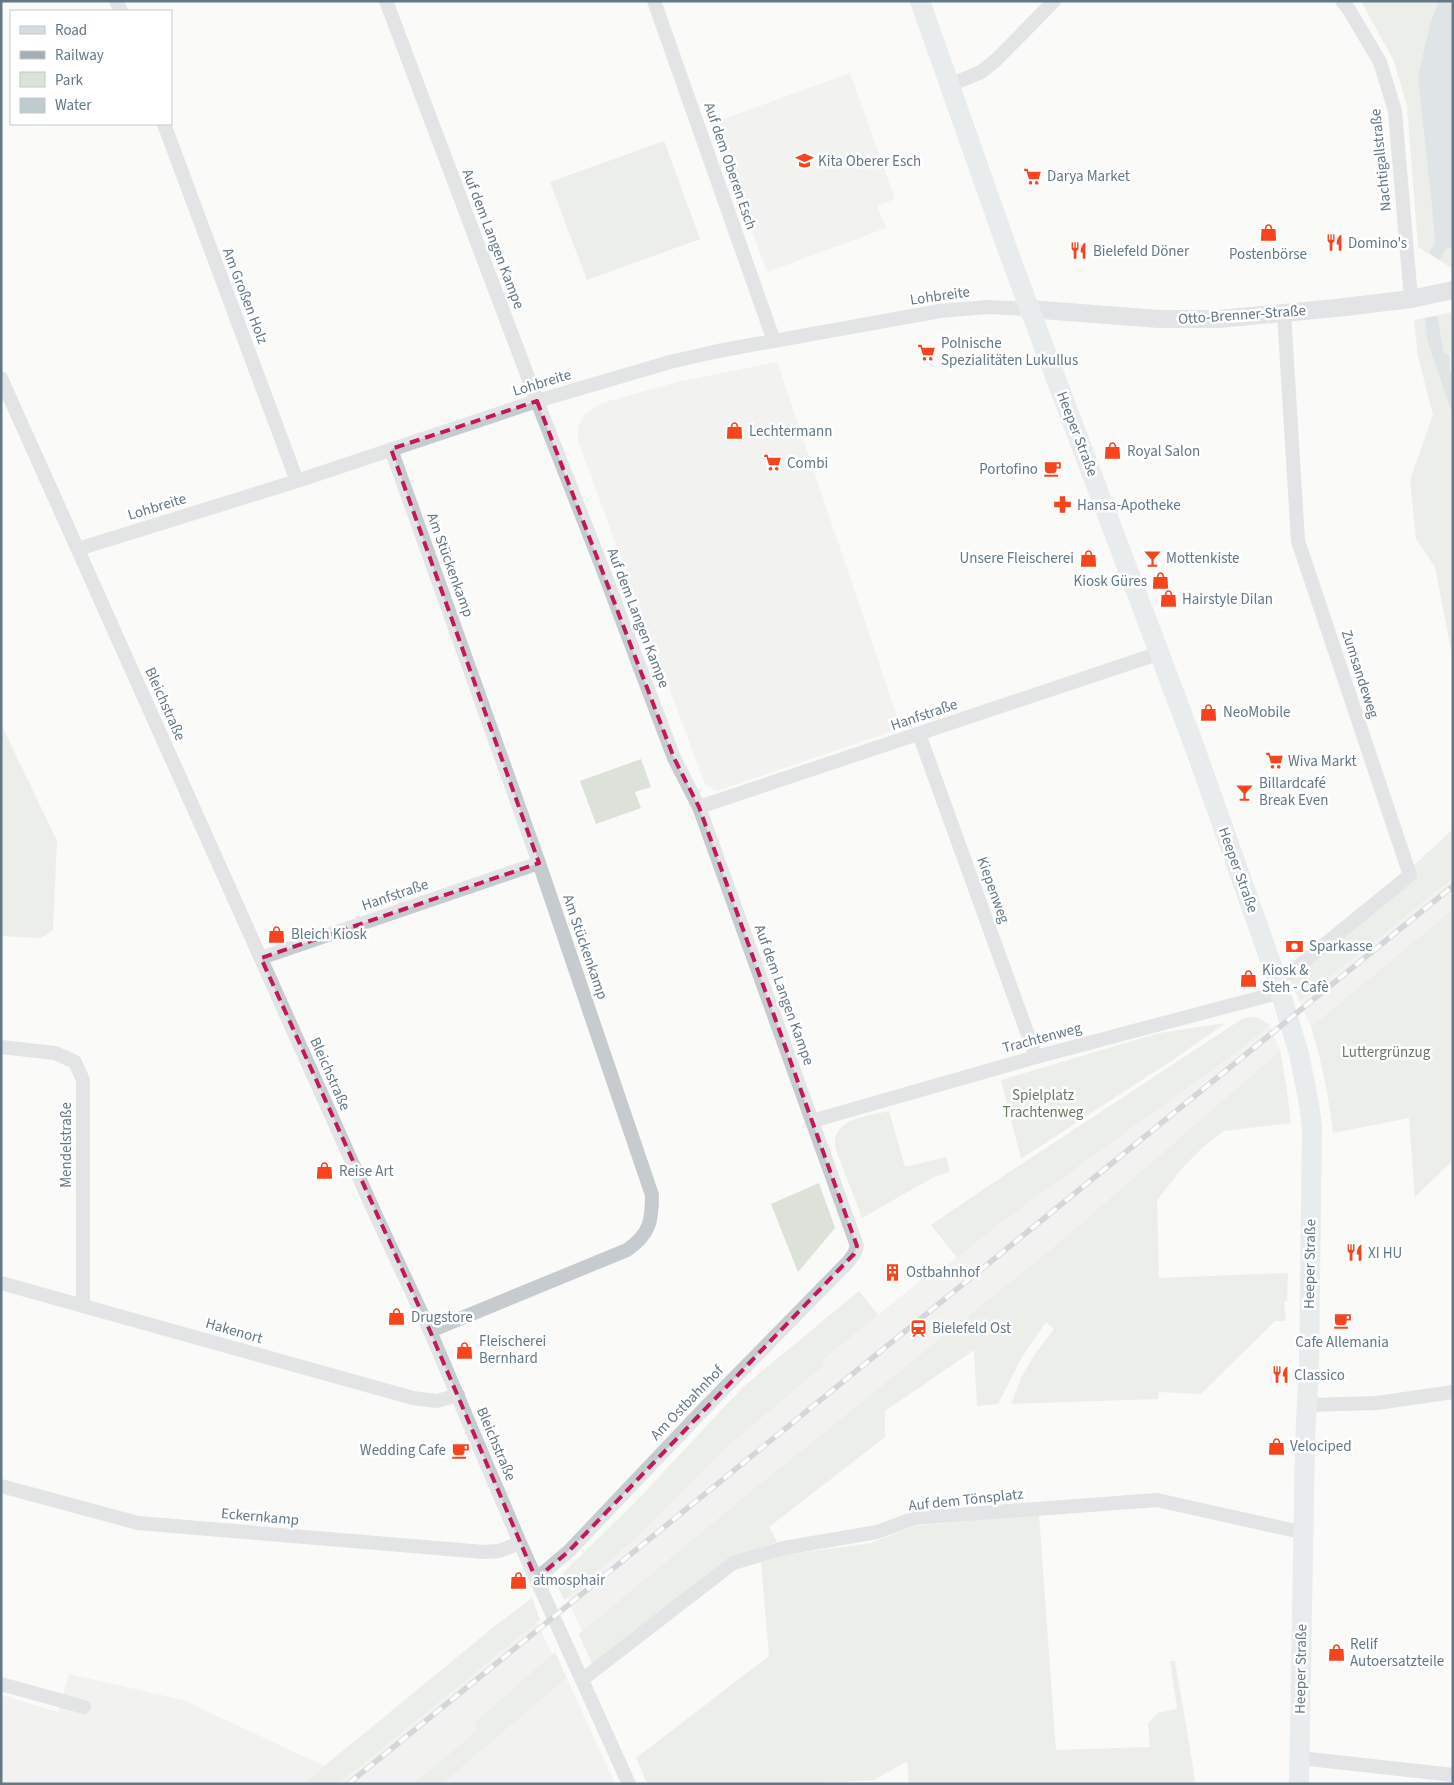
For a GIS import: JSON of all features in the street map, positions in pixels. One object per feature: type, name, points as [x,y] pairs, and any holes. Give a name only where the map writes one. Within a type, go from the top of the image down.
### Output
[{"type":"main road","name":"Heeper Straße","points":[[920,1],[1029,309],[1196,748],[1279,984],[1299,1054],[1312,1125],[1308,1405],[1305,1442],[1299,1784]]},
{"type":"street","name":"Auf dem Langen Kampe","points":[[386,1],[674,758],[699,808],[856,1246]]},
{"type":"street","name":"Auf dem Oberen Esch","points":[[654,1],[774,341]]},
{"type":"street","points":[[950,85],[981,72],[996,60],[1054,1]]},
{"type":"street","name":"Nachtigallstraße","points":[[1342,1],[1380,62],[1395,111],[1411,298]]},
{"type":"street","name":"Am Großen Holz","points":[[164,125],[296,480]]},
{"type":"street","name":"Otto-Brenner-Straße","points":[[1029,309],[1190,320],[1218,319],[1411,298],[1453,290]]},
{"type":"street","name":"Lohbreite","points":[[78,548],[296,480],[537,401],[670,362],[940,311],[987,307],[1029,309]]},
{"type":"street","name":"Zumsandeweg","points":[[1279,984],[1291,972],[1410,875],[1298,541],[1284,313]]},
{"type":"street","name":"Bleichstraße","points":[[1,378],[378,1220],[430,1331],[520,1543],[629,1784]]},
{"type":"street","name":"Am Stückenkamp","points":[[391,449],[539,863],[652,1195],[652,1216],[646,1232],[638,1242],[627,1250],[430,1331]]},
{"type":"street","name":"Hanfstraße","points":[[699,808],[1160,653]]},
{"type":"street","name":"Kiepenweg","points":[[919,734],[1036,1056]]},
{"type":"street","name":"Hanfstraße","points":[[261,958],[539,863]]},
{"type":"street","name":"Trachtenweg","points":[[812,1121],[1279,984]]},
{"type":"street","name":"Mendelstraße","points":[[1,1047],[55,1053],[75,1062],[83,1080],[83,1306]]},
{"type":"street","name":"Am Ostbahnhof","points":[[536,1579],[570,1551],[848,1262],[854,1254],[856,1246]]},
{"type":"street","name":"Hakenort","points":[[1,1283],[413,1398],[437,1401],[458,1395]]},
{"type":"street","points":[[1308,1405],[1377,1403],[1453,1392]]},
{"type":"street","name":"Eckernkamp","points":[[1,1486],[138,1523],[465,1551],[499,1550],[520,1543]]},
{"type":"street","name":"Auf dem Tönsplatz","points":[[583,1679],[733,1563],[784,1548],[877,1532],[915,1518],[1157,1500],[1292,1530],[1303,1530]]},
{"type":"street","points":[[1,1684],[84,1707]]},
{"type":"street","points":[[1300,1758],[1453,1775]]},
{"type":"highlighted area","points":[[537,401],[674,758],[699,807],[857,1246],[854,1254],[569,1551],[536,1579],[430,1331],[261,958],[539,863],[391,449]]},
{"type":"shaded area","name":"Kita Oberer Esch","points":[[850,73],[895,199],[877,206],[886,228],[767,272],[712,123]]},
{"type":"shaded area","points":[[777,362],[901,728],[717,791],[705,785],[578,441],[578,427],[584,415],[602,403],[677,382]]},
{"type":"shaded area","points":[[1453,829],[1453,909],[1311,1027],[1290,980],[1415,879]]},
{"type":"shaded area","points":[[1258,1018],[1270,1025],[1280,1051],[1291,1123],[1225,1130],[1202,1148],[1184,1166],[974,1350],[885,1411],[885,1437],[769,1527],[777,1542],[729,1558],[579,1634],[582,1631],[567,1598],[564,1600],[555,1581],[644,1493],[743,1387],[859,1291],[878,1315],[925,1277],[928,1281],[957,1257],[931,1225],[1242,1019]]},
{"type":"shaded area","points":[[532,1598],[540,1620],[537,1622],[552,1654],[555,1652],[615,1784],[1,1784],[1,1695],[58,1712],[69,1674],[183,1700],[324,1766]]},
{"type":"green space","points":[[1361,1],[1453,1],[1453,266],[1450,267],[1418,247],[1407,106],[1394,61]]},
{"type":"green space","points":[[664,141],[700,239],[587,280],[550,182]]},
{"type":"green space","points":[[1453,312],[1453,660],[1435,567],[1416,539],[1410,480],[1433,415],[1418,356],[1414,320]]},
{"type":"green space","points":[[1,724],[57,841],[53,930],[41,938],[1,936]]},
{"type":"green space","points":[[641,759],[651,787],[635,792],[641,808],[596,824],[580,781]]},
{"type":"green space","points":[[1453,829],[1453,878],[1300,1001],[1290,980],[1415,879],[1411,868]]},
{"type":"green space","name":"Luttergrünzug","points":[[1453,909],[1453,1160],[1415,1197],[1409,1118],[1333,1133],[1325,1080],[1311,1027]]},
{"type":"green space","points":[[1258,1018],[1270,1025],[1237,1052],[1003,1221],[957,1258],[931,1225],[1242,1019]]},
{"type":"green space","name":"Spielplatz Trachtenweg","points":[[1226,1023],[1021,1159],[1001,1080],[1159,1033]]},
{"type":"green space","points":[[1280,1051],[1291,1123],[1224,1131],[1202,1148],[1184,1166],[1157,1200],[1159,1278],[1288,1273],[1287,1301],[1284,1302],[1286,1321],[1275,1321],[1201,1394],[1159,1392],[1158,1399],[1011,1404],[1022,1376],[1035,1354],[1054,1329],[1046,1322],[1022,1357],[998,1404],[977,1406],[974,1350],[885,1411],[885,1437],[769,1527],[777,1542],[729,1558],[593,1666],[579,1634],[749,1493],[1061,1241]]},
{"type":"green space","points":[[889,1111],[905,1167],[946,1157],[950,1172],[934,1177],[862,1218],[835,1147],[836,1137],[839,1130],[845,1124],[853,1120]]},
{"type":"green space","points":[[819,1183],[835,1228],[798,1272],[771,1204]]},
{"type":"green space","points":[[859,1291],[878,1315],[821,1361],[824,1365],[736,1439],[636,1538],[564,1600],[555,1581],[644,1493],[743,1387]]},
{"type":"green space","points":[[1039,1515],[1056,1750],[1150,1747],[1148,1723],[1158,1713],[1177,1709],[1170,1661],[1175,1661],[1195,1784],[909,1784],[907,1761],[874,1780],[803,1784],[647,1784],[636,1758],[769,1656],[761,1561],[777,1556],[871,1543],[914,1526]]},
{"type":"green space","points":[[532,1598],[540,1620],[338,1784],[303,1784],[495,1626]]},
{"type":"green space","points":[[555,1652],[566,1678],[442,1784],[413,1784],[478,1730],[474,1723]]},
{"type":"water","points":[[1439,1],[1453,1],[1453,246],[1446,249],[1440,260],[1429,253],[1435,243],[1434,225],[1418,77],[1430,24]]},
{"type":"water","points":[[1437,316],[1444,353],[1449,356],[1450,372],[1453,376],[1453,416],[1427,340],[1425,318]]},
{"type":"railway","points":[[348,1784],[1453,886]]},
{"type":"place","name":"Kita Oberer Esch","points":[[804,161]]},
{"type":"place","name":"Darya Market","points":[[1033,176]]},
{"type":"place","name":"Postenbörse","points":[[1268,233]]},
{"type":"place","name":"Domino's","points":[[1334,243]]},
{"type":"place","name":"Bielefeld Döner","points":[[1079,251]]},
{"type":"place","name":"Polnische Spezialitäten Lukullus","points":[[927,352]]},
{"type":"place","name":"Lechtermann","points":[[735,431]]},
{"type":"place","name":"Royal Salon","points":[[1113,451]]},
{"type":"place","name":"Combi","points":[[773,463]]},
{"type":"place","name":"Portofino","points":[[1052,469]]},
{"type":"place","name":"Hansa-Apotheke","points":[[1063,505]]},
{"type":"place","name":"Unsere Fleischerei","points":[[1088,558]]},
{"type":"place","name":"Mottenkiste","points":[[1152,558]]},
{"type":"place","name":"Kiosk Güres","points":[[1161,581]]},
{"type":"place","name":"Hairstyle Dilan","points":[[1168,599]]},
{"type":"place","name":"NeoMobile","points":[[1209,712]]},
{"type":"place","name":"Wiva Markt","points":[[1274,761]]},
{"type":"place","name":"Billardcafé Break Even","points":[[1245,792]]},
{"type":"place","name":"Bleich Kiosk","points":[[277,934]]},
{"type":"place","name":"Sparkasse","points":[[1295,946]]},
{"type":"place","name":"Kiosk & Steh - Cafè","points":[[1248,979]]},
{"type":"place","name":"Reise Art","points":[[325,1171]]},
{"type":"place","name":"XI HU","points":[[1354,1253]]},
{"type":"place","name":"Ostbahnhof","points":[[892,1272]]},
{"type":"place","name":"Drugstore","points":[[397,1317]]},
{"type":"place","name":"Cafe Allemania","points":[[1342,1321]]},
{"type":"place","name":"Bielefeld Ost","points":[[918,1328]]},
{"type":"place","name":"Fleischerei Bernhard","points":[[465,1350]]},
{"type":"place","name":"Classico","points":[[1280,1375]]},
{"type":"place","name":"Velociped","points":[[1276,1446]]},
{"type":"place","name":"Wedding Cafe","points":[[460,1450]]},
{"type":"place","name":"atmosphair","points":[[519,1580]]},
{"type":"place","name":"Relif Autoersatzteile","points":[[1336,1653]]}]
